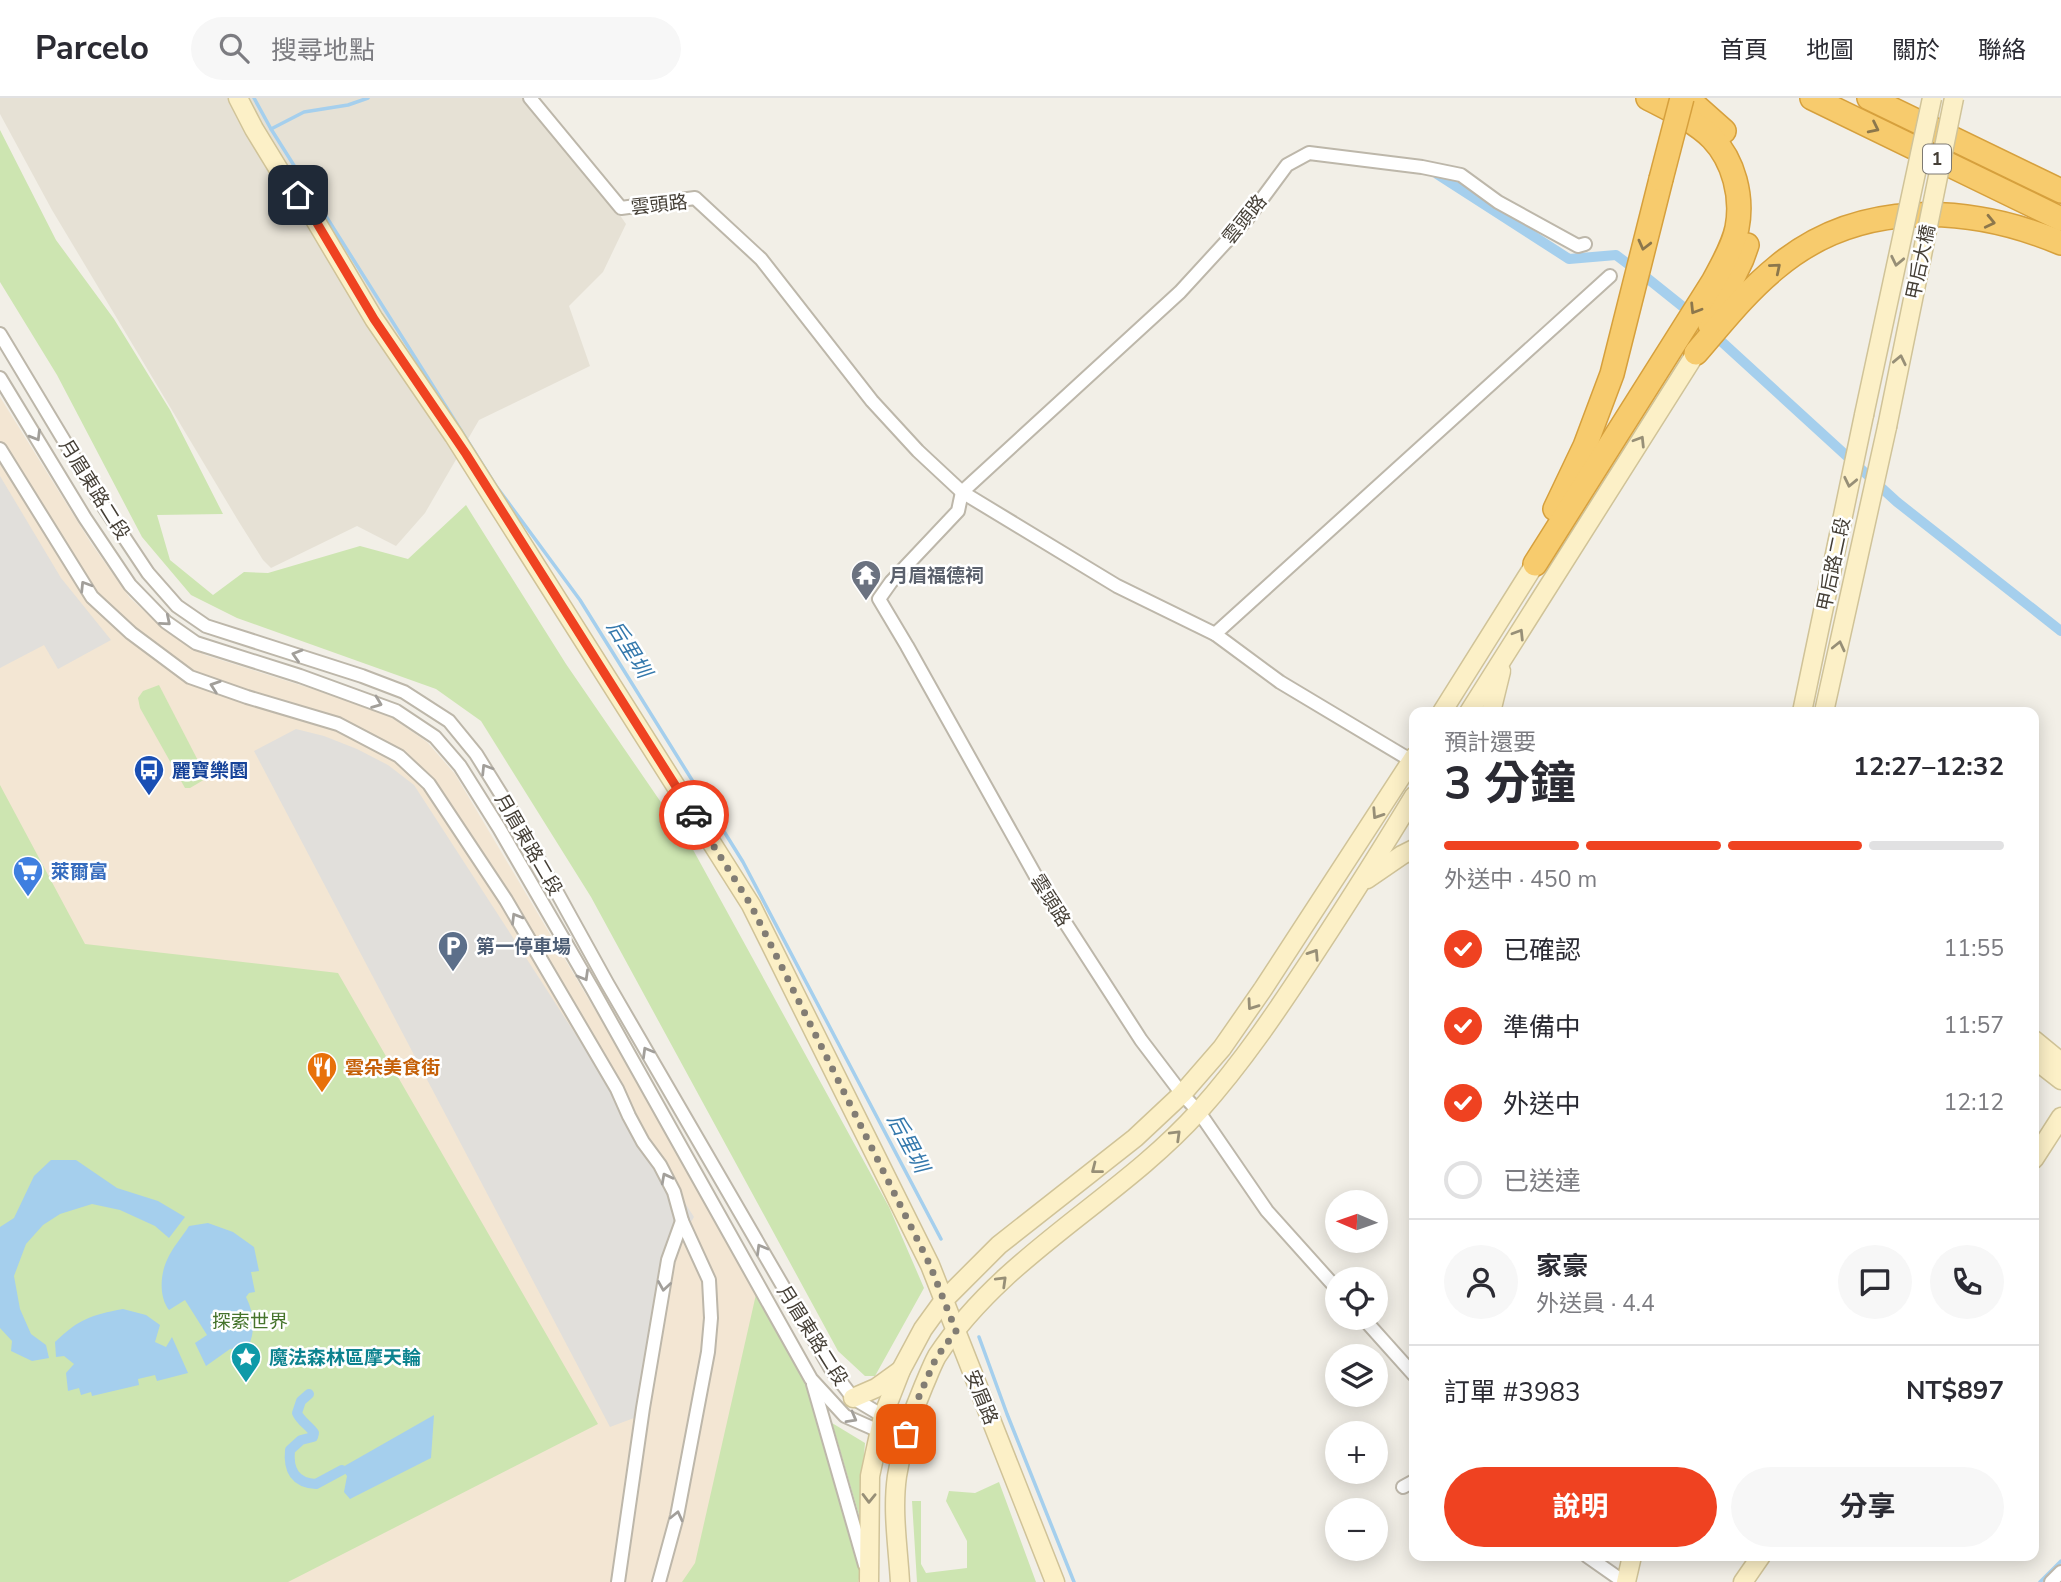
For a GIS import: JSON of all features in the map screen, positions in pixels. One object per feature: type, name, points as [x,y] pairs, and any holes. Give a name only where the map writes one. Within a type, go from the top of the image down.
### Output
[{"type":"highway","points":[[1535,564],[1713,282],[1730,250],[1737,229],[1737,188],[1731,167],[1721,149],[1695,125],[1648,98]]},
{"type":"highway","points":[[1535,564],[1547,524],[1585,446],[1612,374],[1682,98],[1711,118],[1733,142],[1748,173],[1754,206],[1742,259],[1696,353]]},
{"type":"highway","name":"1","points":[[1812,98],[2061,219]]},
{"type":"highway","name":"1","points":[[1869,98],[2061,191]]},
{"type":"highway","points":[[1696,353],[1753,288],[1799,250],[1828,234],[1870,221],[1910,214],[1965,216],[2012,227],[2061,243]]},
{"type":"street","name":"安眉路","points":[[238,98],[254,130],[287,183],[308,208],[374,319],[488,489],[751,905],[930,1265],[1055,1582]]},
{"type":"street","name":"雲頭路","points":[[530,98],[621,208],[695,198],[761,259],[872,401],[918,451],[962,492],[1117,586],[1215,634],[1280,682],[1409,758]]},
{"type":"street","name":"甲后大橋","points":[[1864,415],[1932,98]]},
{"type":"street","name":"甲后大橋","points":[[1887,427],[1954,98]]},
{"type":"street","name":"雲頭路","points":[[1325,1276],[1267,1211],[1199,1112],[1141,1040],[1039,882],[879,599],[891,582],[958,511],[962,492],[1180,292],[1247,219],[1287,165],[1309,153],[1422,167],[1461,175],[1498,202],[1578,246],[1586,244]]},
{"type":"street","points":[[1215,634],[1610,276]]},
{"type":"street","name":"月眉東路二段","points":[[0,334],[112,518],[148,573],[177,606],[206,626],[404,692],[449,721],[476,754],[517,820],[614,995],[831,1368],[853,1398],[881,1424]]},
{"type":"street","points":[[1472,707],[1696,353]]},
{"type":"street","name":"月眉東路二段","points":[[0,378],[85,518],[130,585],[166,622],[196,643],[300,676],[396,711],[435,737],[460,766],[593,990],[811,1379],[845,1416],[881,1424],[906,1434]]},
{"type":"street","name":"甲后路二段","points":[[1803,707],[1864,415]]},
{"type":"street","name":"甲后路二段","points":[[1825,707],[1887,427]]},
{"type":"street","points":[[0,449],[92,597],[131,633],[190,677],[338,724],[399,756],[429,783],[506,900],[617,1089],[638,1134],[660,1165],[674,1192],[682,1221],[709,1280],[708,1352],[677,1516],[659,1582]]},
{"type":"street","points":[[1445,707],[1535,564]]},
{"type":"street","points":[[1492,707],[1504,658]]},
{"type":"street","points":[[868,1581],[870,1476],[881,1424],[901,1370],[923,1329],[944,1300],[999,1245],[1135,1138],[1182,1094],[1222,1048],[1409,766]]},
{"type":"street","points":[[900,1582],[896,1522],[897,1479],[913,1410],[936,1358],[975,1307],[1023,1261],[1114,1189],[1177,1135],[1199,1112],[1247,1053],[1282,1004],[1409,804]]},
{"type":"street","points":[[1359,886],[1409,852]]},
{"type":"street","points":[[2039,1044],[2061,1062]]},
{"type":"street","points":[[2039,1063],[2061,1080]]},
{"type":"street","points":[[2039,1151],[2061,1117]]},
{"type":"street","points":[[618,1582],[668,1260],[682,1221]]},
{"type":"street","points":[[1374,1330],[1409,1369]]},
{"type":"street","points":[[853,1398],[876,1388],[901,1370]]},
{"type":"street","points":[[811,1379],[868,1581]]},
{"type":"street","points":[[1594,1561],[1625,1582],[1631,1561]]},
{"type":"street","points":[[1743,1582],[1758,1561]]},
{"type":"street","points":[[2051,1582],[2061,1572]]},
{"type":"shaded area","points":[[0,98],[539,98],[626,224],[603,272],[569,306],[590,366],[479,420],[425,513],[396,546],[357,526],[271,568],[239,522],[52,210],[0,114]]},
{"type":"shaded area","points":[[0,397],[91,543],[130,598],[167,632],[205,655],[391,717],[427,742],[455,774],[693,1175],[808,1380],[864,1582],[0,1582]]},
{"type":"shaded area","points":[[0,476],[61,578],[111,640],[58,669],[44,645],[0,668]]},
{"type":"shaded area","name":"第一停車場","points":[[296,729],[357,749],[388,765],[414,785],[694,1217],[668,1260],[672,1281],[650,1412],[610,1427],[254,751]]},
{"type":"green space","points":[[0,130],[56,240],[114,319],[170,410],[223,514],[157,515],[170,560],[213,595],[244,572],[268,573],[360,546],[408,559],[466,505],[566,664],[691,846],[889,1207],[924,1288],[875,1376],[865,1376],[838,1351],[591,897],[481,721],[436,689],[237,618],[191,595],[142,537],[57,375],[0,282]]},
{"type":"green space","points":[[159,685],[207,778],[190,788],[185,788],[140,708],[138,698],[143,691]]},
{"type":"green space","name":"探索世界","points":[[0,785],[85,944],[338,973],[598,1424],[288,1582],[0,1582]]},
{"type":"green space","points":[[757,1290],[806,1380],[861,1571],[858,1582],[682,1582],[695,1563]]},
{"type":"green space","points":[[832,1423],[865,1443],[859,1515]]},
{"type":"green space","points":[[999,1482],[1036,1582],[917,1582],[912,1501],[921,1501],[921,1564],[926,1573],[967,1568],[967,1541],[946,1501],[949,1491],[975,1493]]},
{"type":"water","points":[[51,1160],[76,1160],[117,1188],[158,1201],[185,1217],[169,1238],[155,1226],[120,1210],[92,1204],[60,1214],[43,1225],[26,1244],[14,1276],[20,1309],[31,1334],[46,1345],[49,1358],[32,1361],[11,1351],[12,1341],[0,1328],[0,1227],[14,1218],[34,1176]]},
{"type":"water","points":[[208,1223],[233,1232],[254,1247],[259,1271],[251,1272],[255,1292],[246,1297],[253,1322],[248,1347],[230,1349],[206,1366],[195,1343],[207,1335],[185,1300],[169,1310],[163,1299],[162,1286],[167,1260],[189,1226]]},
{"type":"water","points":[[123,1309],[146,1315],[160,1325],[155,1342],[166,1347],[172,1337],[188,1373],[157,1381],[155,1375],[138,1379],[139,1385],[92,1396],[91,1392],[81,1395],[79,1388],[68,1391],[66,1373],[74,1364],[64,1356],[56,1357],[55,1342],[86,1319]]},
{"type":"water","points":[[434,1415],[431,1458],[350,1499],[344,1492],[347,1476],[341,1468]]},
{"type":"waterway","name":"后里圳","points":[[254,98],[496,486],[580,600],[743,862],[941,1239]]},
{"type":"waterway","points":[[271,129],[304,112],[348,105],[368,98]]},
{"type":"waterway","points":[[1437,174],[1569,259],[1616,255],[1628,264]]},
{"type":"waterway","points":[[1647,278],[1682,306]]},
{"type":"waterway","points":[[1722,342],[1897,502],[2061,631]]},
{"type":"waterway","name":"后里圳","points":[[979,1337],[1074,1582]]},
{"type":"waterway","points":[[309,1394],[301,1401],[297,1413],[314,1433],[313,1437],[301,1440],[290,1450],[290,1464],[294,1474],[303,1481],[316,1484],[342,1470]]},
{"type":"waterway","points":[[2040,1582],[2061,1561]]},
{"type":"way so far","points":[[694,815],[751,905],[930,1265],[956,1331],[936,1358],[913,1410],[906,1434]]},
{"type":"place","name":"月眉福德祠","points":[[866,602]]},
{"type":"place","name":"麗寶樂園","points":[[149,797]]},
{"type":"place","name":"萊爾富","points":[[28,898]]},
{"type":"place","name":"第一停車場","points":[[453,973]]},
{"type":"place","name":"雲朵美食街","points":[[322,1094]]},
{"type":"place","name":"魔法森林區摩天輪","points":[[246,1384]]},
{"type":"route","points":[[298,195],[374,319],[466,454],[694,815]]}]
